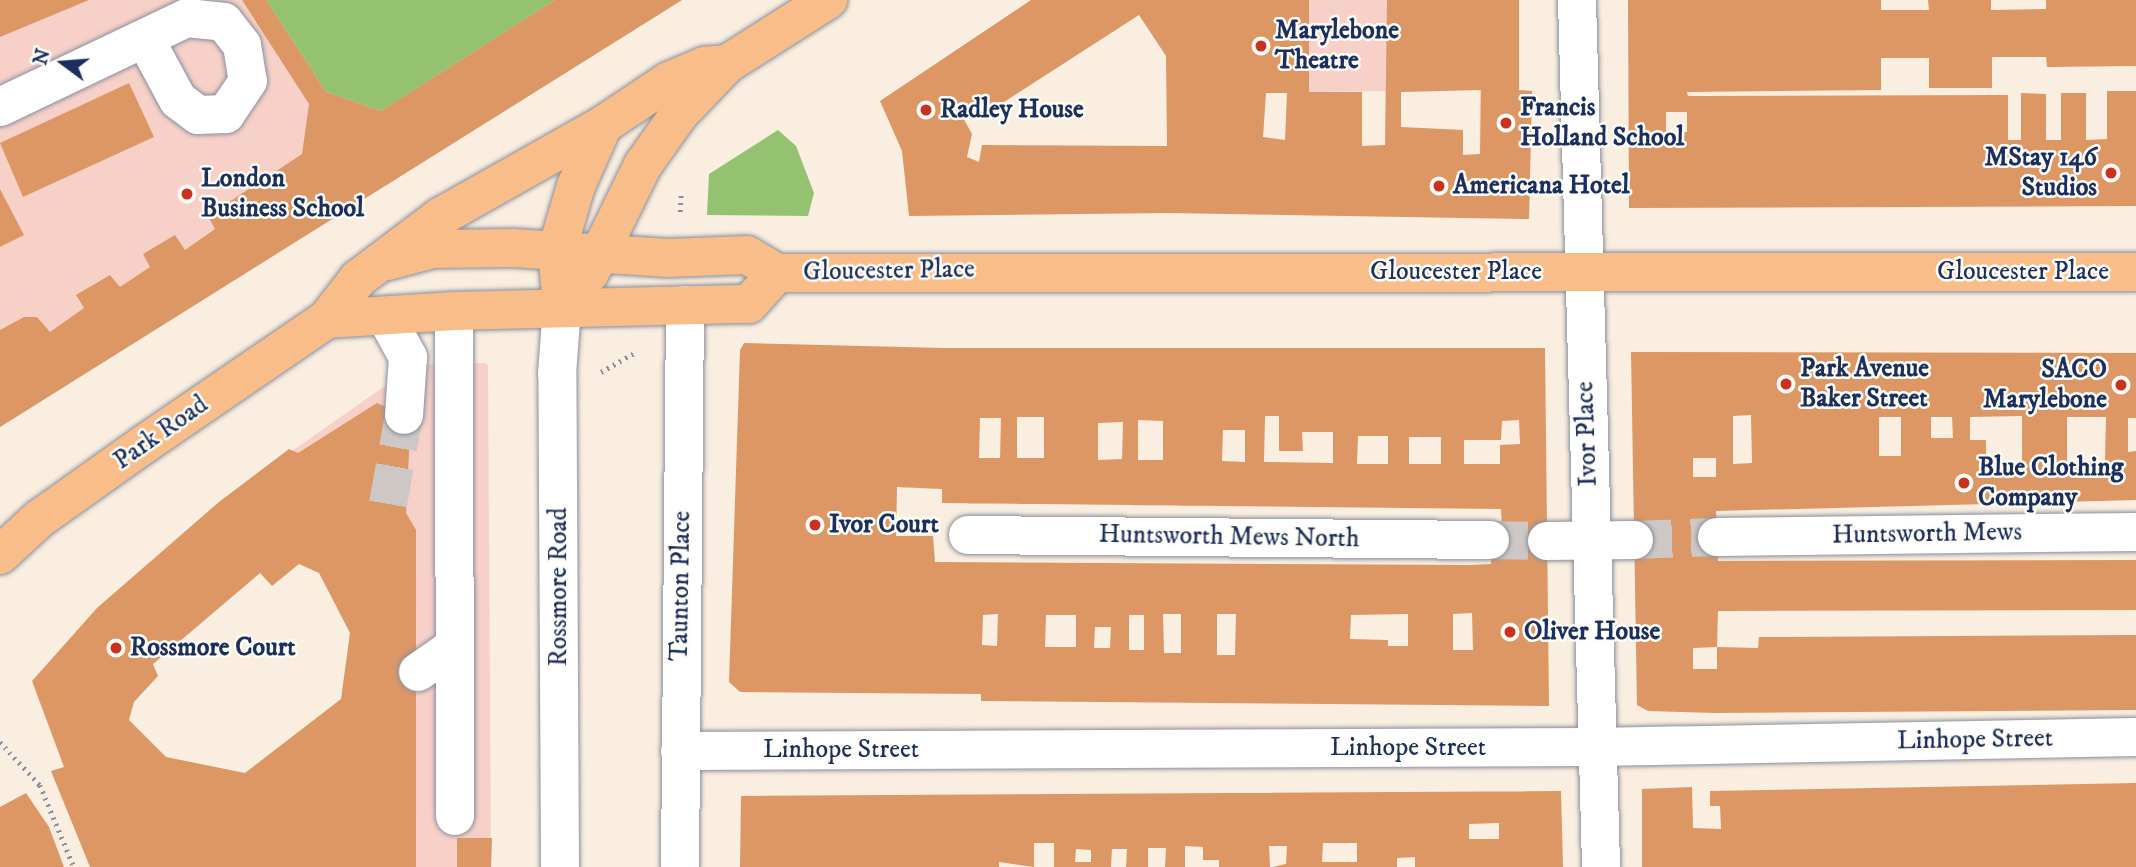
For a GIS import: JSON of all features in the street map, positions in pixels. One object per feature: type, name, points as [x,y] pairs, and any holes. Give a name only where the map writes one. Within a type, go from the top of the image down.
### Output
[{"type":"highway","name":"Park Road","points":[[562,307],[586,282],[658,140],[727,64],[828,0]]},
{"type":"highway","name":"Park Road","points":[[0,555],[102,474],[327,319],[358,279],[387,261],[440,217],[603,125],[687,72],[727,64]]},
{"type":"highway","points":[[327,319],[386,317],[454,310],[562,307],[557,250],[579,176],[603,125]]},
{"type":"highway","name":"Park Road","points":[[387,261],[433,249],[557,250],[600,254]]},
{"type":"highway","name":"Gloucester Place","points":[[600,254],[747,255],[777,273],[1155,269],[1583,273],[2136,272]]},
{"type":"highway","name":"Gloucester Place","points":[[562,307],[749,304],[777,273]]},
{"type":"street","name":"Ivor Place","points":[[1577,0],[1594,747],[1601,867]]},
{"type":"street","points":[[0,107],[145,39]]},
{"type":"street","name":"Taunton Place","points":[[680,867],[685,305]]},
{"type":"street","name":"Rossmore Road","points":[[560,867],[557,374],[562,307]]},
{"type":"street","points":[[454,310],[455,816]]},
{"type":"street","points":[[386,317],[408,357],[404,415]]},
{"type":"street","name":"Huntsworth Mews","points":[[1717,537],[2136,532]]},
{"type":"street","name":"Huntsworth Mews North","points":[[968,535],[1490,540]]},
{"type":"street","points":[[1547,541],[1634,540]]},
{"type":"street","points":[[418,672],[454,646]]},
{"type":"street","name":"Linhope Street","points":[[680,751],[1594,747],[2136,737]]},
{"type":"path","points":[[597,374],[639,350]]},
{"type":"path","points":[[0,742],[40,785],[74,867]]},
{"type":"shaded area","name":"London Business School","points":[[0,0],[682,0],[0,427]]},
{"type":"shaded area","name":"Francis Holland School","points":[[1309,0],[1519,0],[1519,90],[1532,91],[1529,219],[1479,217],[1480,90],[1309,92]]},
{"type":"shaded area","points":[[415,365],[488,365],[491,867],[416,867],[416,530],[97,608],[219,502]]},
{"type":"green space","points":[[266,0],[555,0],[381,111],[326,92]]},
{"type":"green space","points":[[778,130],[796,146],[814,193],[808,216],[707,215],[709,174]]},
{"type":"building","points":[[0,0],[89,0],[0,37]]},
{"type":"building","points":[[242,0],[266,0],[326,92],[381,111],[555,0],[682,0],[0,427],[0,330],[24,317],[37,317],[50,332],[84,308],[76,295],[110,275],[120,287],[150,267],[143,254],[175,235],[185,250],[215,229],[208,216],[302,154],[309,104]]},
{"type":"building","points":[[1031,0],[1309,0],[1309,92],[1362,92],[1362,146],[1385,145],[1387,0],[1519,0],[1519,90],[1532,91],[1529,219],[1168,213],[909,216],[902,151],[880,101]],"holes":[[[1139,15],[1166,56],[1167,146],[982,145],[979,162],[967,157],[972,134],[961,114],[971,108],[979,118]],[[1481,90],[1480,154],[1463,155],[1463,130],[1401,127],[1401,92]],[[1266,93],[1287,93],[1285,140],[1263,137]]]},
{"type":"building","points":[[1628,0],[1881,0],[1881,10],[1929,10],[1928,0],[1991,0],[1991,10],[2046,9],[2046,0],[2136,0],[2136,66],[2047,67],[2046,57],[1992,57],[1992,88],[1929,88],[1929,58],[1881,58],[1881,90],[1687,92],[1688,96],[2008,95],[2008,140],[2021,140],[2021,93],[2046,94],[2046,140],[2061,140],[2061,93],[2086,93],[2086,140],[2107,139],[2107,91],[2136,91],[2136,206],[1629,208]],"holes":[[[1666,112],[1687,112],[1687,132],[1666,132]]]},
{"type":"building","points":[[129,83],[154,137],[23,197],[0,143]]},
{"type":"building","points":[[0,189],[24,235],[0,247]]},
{"type":"building","points":[[744,343],[944,348],[1545,348],[1549,706],[981,701],[981,694],[740,692],[729,682],[740,350]],"holes":[[[1265,416],[1279,416],[1279,451],[1303,451],[1302,432],[1333,432],[1333,463],[1264,462]],[[1017,417],[1044,417],[1044,458],[1017,458]],[[980,418],[1001,418],[1000,458],[979,458]],[[1138,420],[1163,421],[1163,460],[1138,460]],[[1519,420],[1520,444],[1500,445],[1500,464],[1464,464],[1464,440],[1501,440],[1502,421]],[[1123,422],[1122,459],[1098,460],[1098,423]],[[1223,430],[1245,430],[1245,462],[1222,461]],[[1358,436],[1388,436],[1388,464],[1357,464]],[[1409,437],[1441,437],[1441,464],[1409,464]],[[897,487],[942,489],[942,503],[1501,509],[1502,530],[1489,530],[1491,564],[935,562],[933,536],[896,536]],[[1472,613],[1473,650],[1453,650],[1453,614]],[[998,614],[997,646],[982,645],[983,615]],[[1163,614],[1181,614],[1181,653],[1164,653]],[[1217,614],[1236,614],[1235,655],[1217,655]],[[1408,614],[1408,646],[1388,646],[1388,640],[1350,639],[1351,615]],[[1046,615],[1076,615],[1076,647],[1045,647]],[[1129,615],[1144,615],[1144,650],[1129,650]],[[1095,627],[1111,627],[1110,648],[1094,648]]]},
{"type":"building","points":[[1631,352],[2136,353],[2136,418],[2128,418],[2128,452],[2136,451],[2136,500],[1716,511],[1718,561],[2136,560],[2136,610],[1718,611],[1717,647],[1758,648],[1759,637],[2136,635],[2136,710],[1716,713],[1648,711],[1637,705]],"holes":[[[1751,415],[1752,463],[1733,464],[1733,416]],[[2022,416],[2022,462],[1986,463],[1986,440],[1970,440],[1970,417]],[[1879,417],[1901,417],[1901,456],[1879,456]],[[1931,417],[1952,417],[1953,438],[1931,438]],[[2067,417],[2106,417],[2105,461],[2067,462]],[[1693,458],[1716,458],[1716,477],[1693,477]],[[1717,647],[1717,669],[1693,669],[1693,648]]]},
{"type":"building","name":"Rossmore Court","points":[[377,403],[404,415],[410,434],[406,513],[416,530],[416,867],[90,867],[51,771],[64,767],[32,681],[97,608],[219,502],[289,449],[298,453]],"holes":[[[299,564],[319,573],[350,633],[341,699],[245,773],[166,757],[129,720],[134,702],[158,676],[153,664],[260,573],[272,586]]]},
{"type":"building","points":[[2136,783],[2136,867],[1642,867],[1642,789],[1692,787],[1693,828],[1721,829],[1720,806],[1710,806],[1710,791]]},
{"type":"building","points":[[1561,791],[1563,867],[1415,867],[1415,857],[1397,858],[1397,867],[1273,867],[1286,864],[1287,846],[1269,846],[1270,867],[1219,867],[1219,860],[1203,860],[1203,847],[1185,846],[1185,867],[1165,867],[1166,848],[1148,848],[1148,867],[1126,867],[1127,849],[1112,849],[1111,867],[1054,867],[1054,843],[1034,843],[1034,867],[999,862],[999,867],[740,867],[741,796]],"holes":[[[1499,823],[1499,839],[1469,839],[1469,824]],[[1323,843],[1357,843],[1357,862],[1322,862]],[[1076,849],[1091,850],[1091,862],[1075,862]]]},
{"type":"building","points":[[26,793],[49,827],[64,867],[0,867],[0,807]]},
{"type":"building","points":[[457,838],[492,838],[491,867],[457,867]]},
{"type":"tunnel","points":[[388,504],[404,415]]},
{"type":"tunnel","points":[[1634,540],[1717,537]]},
{"type":"tunnel","points":[[1490,540],[1547,541]]},
{"type":"place","name":"Marylebone Theatre","points":[[1261,46]]},
{"type":"place","name":"Radley House","points":[[926,110]]},
{"type":"place","name":"Francis Holland School","points":[[1506,123]]},
{"type":"place","name":"MStay 146 Studios","points":[[2111,173]]},
{"type":"place","name":"Americana Hotel","points":[[1439,186]]},
{"type":"place","name":"London Business School","points":[[187,194]]},
{"type":"place","name":"Park Avenue Baker Street","points":[[1786,384]]},
{"type":"place","name":"SACO Marylebone","points":[[2121,385]]},
{"type":"place","name":"Blue Clothing Company","points":[[1964,483]]},
{"type":"place","name":"Ivor Court","points":[[815,525]]},
{"type":"place","name":"Oliver House","points":[[1510,632]]},
{"type":"place","name":"Rossmore Court","points":[[116,648]]}]
